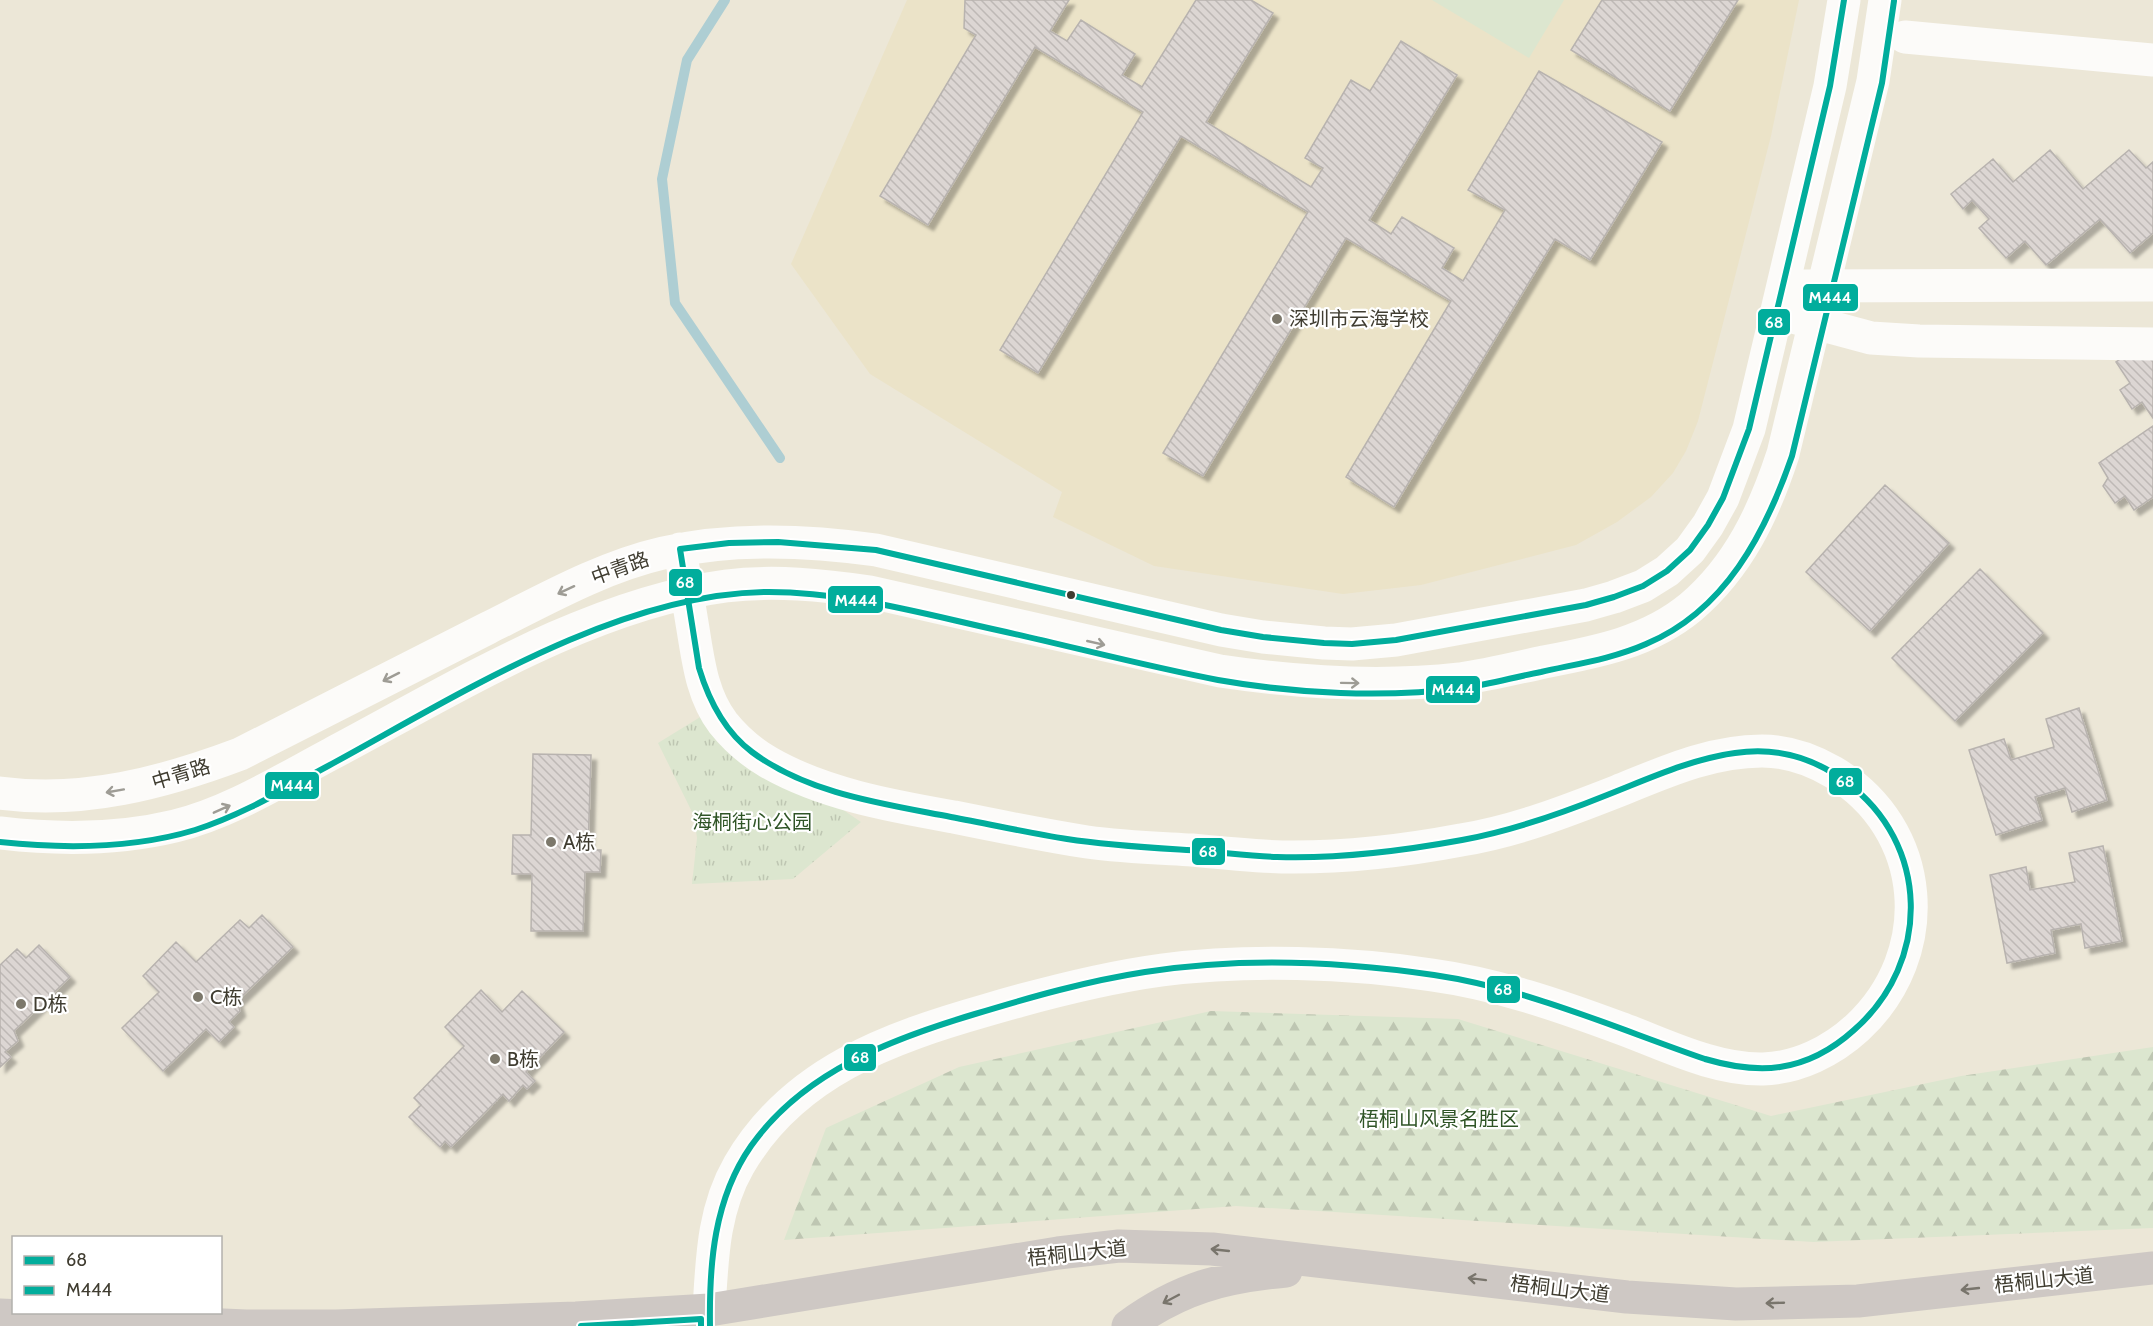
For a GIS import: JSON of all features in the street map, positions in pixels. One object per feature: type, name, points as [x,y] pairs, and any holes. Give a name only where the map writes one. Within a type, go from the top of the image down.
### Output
[{"type":"main road","name":"梧桐山大道","points":[[0,1315],[246,1326],[336,1326],[576,1318],[703,1321],[1058,1253],[1119,1246],[1212,1249],[1628,1297],[1736,1304],[1858,1301],[2153,1268]]},
{"type":"main road","points":[[1128,1326],[1149,1311],[1182,1293],[1218,1281],[1252,1274],[1351,1264]]},
{"type":"street","name":"中青路","points":[[0,793],[33,795],[110,792],[192,772],[240,754],[573,587],[644,558],[680,549],[771,542],[841,545],[876,550],[1221,630],[1324,644],[1396,640],[1586,605],[1643,586],[1667,571],[1690,550],[1708,525],[1723,498],[1749,429],[1830,86],[1844,0]]},
{"type":"street","name":"中青路","points":[[0,833],[65,838],[105,837],[178,826],[254,795],[539,646],[633,607],[687,592],[781,583],[841,588],[896,598],[1220,671],[1318,682],[1401,683],[1462,678],[1601,651],[1646,635],[1690,607],[1712,587],[1743,547],[1772,488],[1783,454],[1873,81],[1885,0]]},
{"type":"street","points":[[1905,37],[2153,60]]},
{"type":"street","points":[[1780,299],[1824,286],[2153,285]]},
{"type":"street","points":[[1780,299],[1815,324],[1871,338],[1919,341],[2153,344]]},
{"type":"street","points":[[680,549],[699,668],[712,706],[726,727],[743,744],[766,761],[799,777],[841,792],[927,812],[1095,843],[1283,857],[1341,855],[1464,840],[1508,830],[1554,816],[1693,762],[1724,754],[1774,751],[1798,756],[1818,764],[1853,784],[1870,800],[1885,818],[1898,841],[1910,885],[1911,910],[1910,932],[1896,975],[1870,1015],[1850,1035],[1813,1057],[1770,1069],[1750,1069],[1710,1061],[1524,994],[1478,982],[1425,974],[1303,964],[1168,969],[1034,996],[951,1020],[843,1063],[802,1091],[768,1124],[736,1169],[721,1207],[713,1243],[703,1321]]},
{"type":"shaded area","name":"深圳市云海学校","points":[[907,0],[1799,0],[1771,136],[1698,421],[1686,451],[1673,473],[1651,497],[1617,522],[1576,545],[1421,585],[1343,594],[1154,566],[1053,517],[1062,492],[870,374],[791,264]]},
{"type":"green space","points":[[1432,0],[1564,0],[1529,58]]},
{"type":"green space","name":"海桐街心公园","points":[[710,711],[861,822],[793,879],[692,884],[697,838],[694,816],[658,743]]},
{"type":"green space","name":"梧桐山风景名胜区","points":[[1211,1011],[1458,1019],[1771,1116],[1961,1076],[2153,1047],[2153,1228],[1813,1242],[1236,1206],[784,1240],[826,1128],[959,1067]]},
{"type":"building","points":[[965,0],[1069,0],[1050,31],[1067,41],[1081,20],[1135,54],[1122,75],[1142,87],[1196,0],[1251,0],[1273,13],[1206,122],[1311,187],[1323,168],[1305,158],[1351,80],[1370,91],[1401,41],[1457,75],[1369,220],[1391,234],[1402,217],[1454,248],[1442,268],[1463,281],[1505,210],[1468,190],[1539,71],[1662,142],[1590,260],[1555,239],[1394,507],[1346,477],[1451,301],[1346,238],[1203,476],[1163,453],[1308,212],[1181,136],[1038,373],[1000,350],[1143,112],[1035,47],[928,225],[880,196],[976,35],[964,28]]},
{"type":"building","points":[[1602,0],[1738,0],[1670,111],[1571,50]]},
{"type":"building","points":[[2050,150],[2083,189],[2129,150],[2146,168],[2153,162],[2153,233],[2130,253],[2100,219],[2046,265],[2025,241],[2006,258],[1979,228],[1989,219],[1972,200],[1963,209],[1951,194],[1993,159],[2013,182]]},
{"type":"building","points":[[2135,349],[2153,354],[2153,418],[2142,402],[2132,409],[2120,390],[2130,383],[2116,362]]},
{"type":"building","points":[[2153,426],[2153,497],[2134,510],[2125,496],[2115,503],[2103,486],[2108,478],[2099,463]]},
{"type":"building","points":[[1885,485],[1949,543],[1870,631],[1806,572]]},
{"type":"building","points":[[1980,569],[2043,633],[1955,721],[1892,658]]},
{"type":"building","points":[[2079,708],[2107,800],[2072,812],[2065,788],[2035,797],[2042,820],[1996,835],[1969,750],[2004,739],[2011,760],[2054,747],[2046,719]]},
{"type":"building","name":"A栋","points":[[533,754],[591,755],[588,850],[601,850],[600,872],[585,872],[583,931],[531,931],[532,874],[512,874],[513,835],[531,835]]},
{"type":"building","points":[[2103,846],[2122,941],[2085,948],[2081,924],[2051,930],[2055,953],[2007,963],[1990,875],[2026,867],[2030,890],[2075,882],[2069,853]]},
{"type":"building","name":"C栋","points":[[262,915],[293,947],[237,1001],[240,1011],[229,1022],[234,1027],[219,1042],[206,1029],[163,1071],[122,1028],[159,992],[143,976],[176,942],[196,962],[240,920],[249,928]]},
{"type":"building","name":"D栋","points":[[39,945],[70,977],[14,1031],[18,1041],[5,1052],[11,1057],[0,1067],[0,965],[17,949],[26,958]]},
{"type":"building","name":"B栋","points":[[481,990],[502,1012],[522,991],[564,1032],[526,1072],[535,1081],[527,1089],[523,1085],[509,1101],[503,1094],[451,1147],[445,1141],[440,1147],[409,1117],[421,1105],[414,1098],[464,1046],[445,1027]]},
{"type":"waterway","points":[[725,0],[687,60],[662,179],[675,303],[780,458]]},
{"type":"transit line","name":"68","points":[[710,1326],[713,1256],[722,1210],[739,1166],[751,1146],[772,1120],[823,1078],[881,1047],[943,1024],[1038,996],[1145,972],[1217,964],[1326,964],[1398,970],[1469,981],[1504,990],[1571,1011],[1705,1059],[1751,1068],[1780,1067],[1810,1059],[1854,1030],[1879,1002],[1897,971],[1908,938],[1911,903],[1906,869],[1894,837],[1874,807],[1846,782],[1807,760],[1765,751],[1719,756],[1670,770],[1572,809],[1517,827],[1462,840],[1370,853],[1324,857],[1268,857],[1118,845],[1038,834],[873,802],[822,788],[797,778],[752,752],[733,735],[726,725],[713,704],[703,680],[699,668],[680,549],[729,543],[778,542],[876,550],[1221,630],[1324,643],[1352,644],[1396,640],[1586,605],[1643,586],[1667,571],[1690,550],[1708,525],[1723,498],[1749,429],[1830,86],[1844,0]]},
{"type":"transit line","name":"M444","points":[[0,842],[49,846],[98,846],[147,841],[195,830],[263,801],[483,681],[538,654],[594,630],[651,611],[707,597],[764,592],[852,599],[1218,680],[1279,689],[1341,693],[1403,693],[1464,688],[1594,661],[1646,644],[1674,630],[1720,591],[1755,541],[1781,485],[1792,456],[1882,83],[1894,1]]},
{"type":"transit line","name":"M444","points":[[581,1326],[701,1319],[701,1326]]},
{"type":"place","name":"深圳市云海学校","points":[[1277,319]]},
{"type":"place","name":"A栋","points":[[551,842]]},
{"type":"place","name":"C栋","points":[[198,997]]},
{"type":"place","name":"D栋","points":[[21,1004]]},
{"type":"place","name":"B栋","points":[[495,1059]]}]
